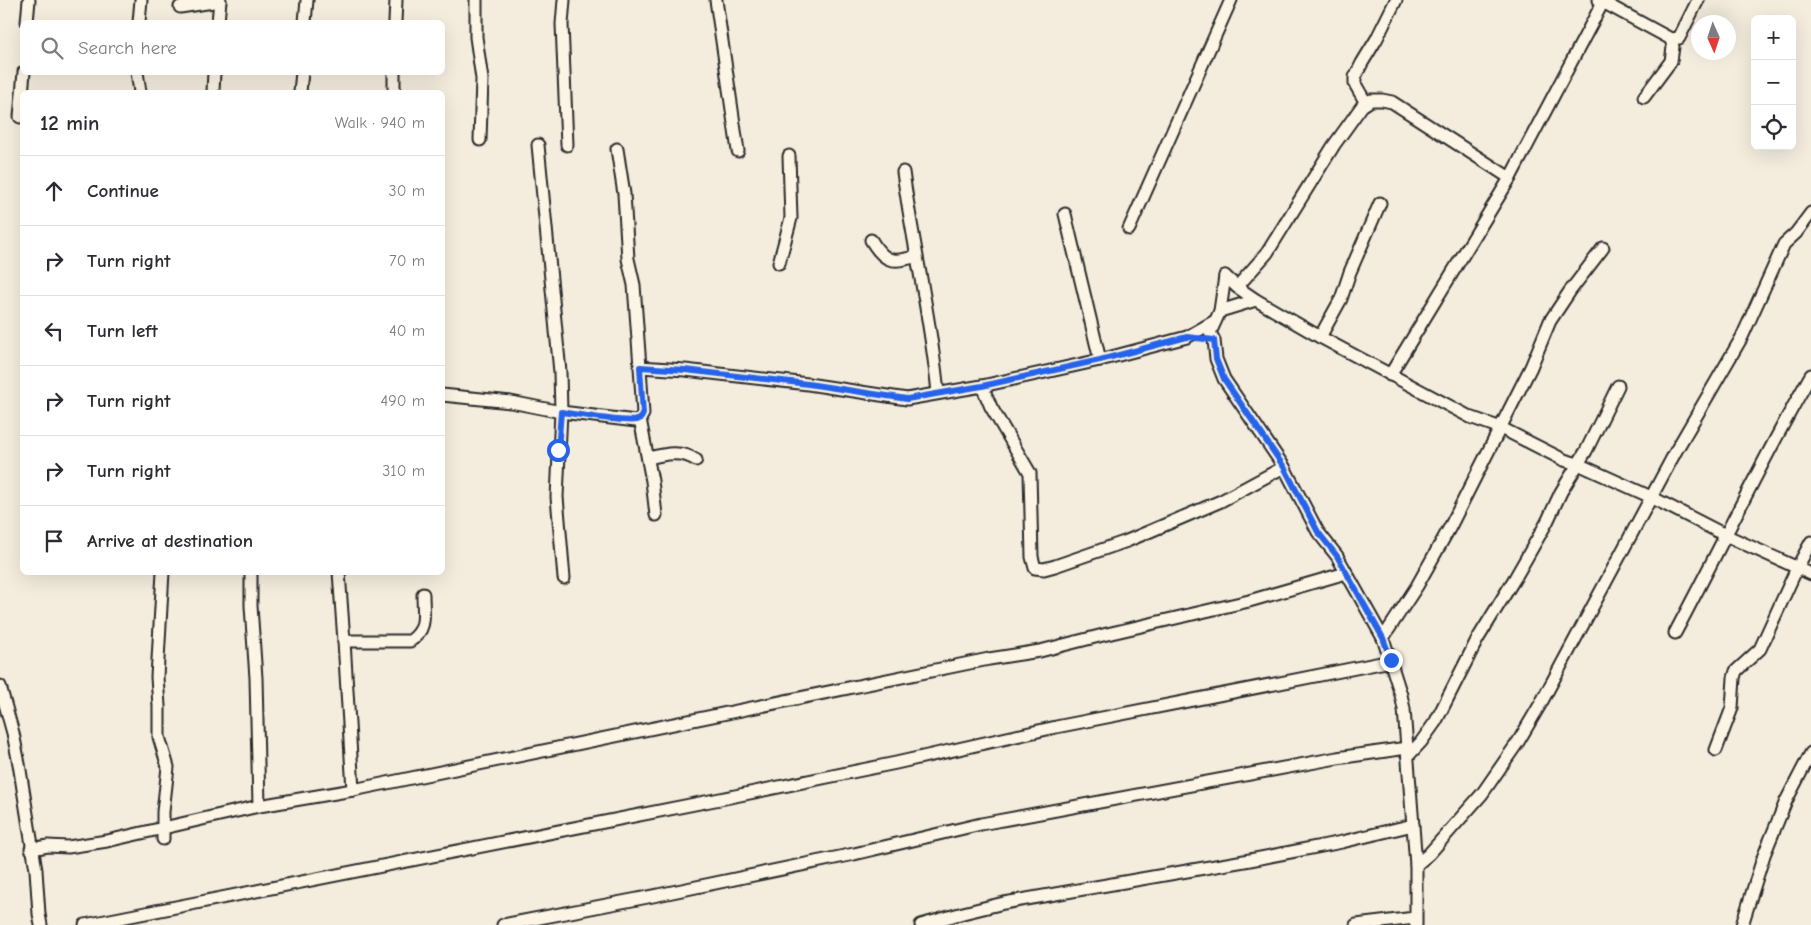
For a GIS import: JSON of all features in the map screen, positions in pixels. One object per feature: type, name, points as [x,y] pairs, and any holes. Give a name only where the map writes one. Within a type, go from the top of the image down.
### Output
[{"type":"street","points":[[27,20],[29,0]]},
{"type":"street","points":[[139,20],[141,0]]},
{"type":"street","points":[[305,20],[307,0]]},
{"type":"street","points":[[395,20],[396,0]]},
{"type":"street","points":[[476,0],[476,37],[482,79],[480,140]]},
{"type":"street","points":[[564,0],[562,24],[567,145]]},
{"type":"street","points":[[716,0],[738,151]]},
{"type":"street","points":[[1129,230],[1231,0]]},
{"type":"street","points":[[1366,104],[1355,84],[1355,77],[1396,0]]},
{"type":"street","points":[[1390,375],[1510,178],[1602,1],[1671,39],[1679,38],[1698,0]]},
{"type":"street","points":[[180,7],[220,1],[218,20]]},
{"type":"street","points":[[1644,97],[1671,61],[1673,47],[1671,39]]},
{"type":"street","points":[[22,90],[24,75]]},
{"type":"street","points":[[137,75],[140,90]]},
{"type":"street","points":[[213,90],[214,75]]},
{"type":"street","points":[[300,90],[302,75]]},
{"type":"street","points":[[394,75],[394,90]]},
{"type":"street","points":[[1237,287],[1267,253],[1334,145],[1362,106],[1371,100],[1392,102],[1510,178]]},
{"type":"street","points":[[538,145],[560,372],[561,412],[557,497],[564,578]]},
{"type":"street","points":[[618,149],[624,194],[628,259],[634,285],[643,414],[640,419],[652,481],[656,515]]},
{"type":"street","points":[[779,262],[791,218],[789,156]]},
{"type":"street","points":[[903,172],[916,256],[934,347],[938,393]]},
{"type":"street","points":[[1320,337],[1341,299],[1350,272],[1380,203]]},
{"type":"street","points":[[1416,865],[1429,854],[1482,794],[1518,742],[1742,337],[1784,244],[1796,234],[1811,213]]},
{"type":"street","points":[[1065,214],[1100,360]]},
{"type":"street","points":[[871,240],[877,250],[891,260],[901,261],[916,256]]},
{"type":"street","points":[[1383,638],[1417,586],[1450,527],[1531,367],[1550,321],[1603,248]]},
{"type":"street","points":[[1356,925],[1416,922],[1416,865],[1403,702],[1383,638],[1337,556],[1318,532],[1284,467],[1224,379],[1216,359],[1214,340],[1210,333],[1218,316],[1225,276],[1256,300],[1320,337],[1470,417],[1501,428],[1564,460],[1578,464],[1652,497],[1725,535],[1811,574]]},
{"type":"street","points":[[640,367],[685,370],[808,384],[907,399],[982,386],[1100,360],[1187,337],[1218,316],[1256,300]]},
{"type":"street","points":[[1187,337],[1214,340]]},
{"type":"street","points":[[1674,633],[1710,568],[1768,451],[1811,375]]},
{"type":"street","points":[[982,386],[991,407],[1030,473],[1032,557],[1035,568],[1044,569],[1055,566],[1127,541],[1221,501],[1284,467]]},
{"type":"street","points":[[503,925],[654,896],[854,854],[981,824],[1337,758],[1408,752],[1421,742],[1436,721],[1477,640],[1516,578],[1547,522],[1561,492],[1586,451],[1618,386]]},
{"type":"street","points":[[445,395],[511,402],[561,412],[623,420],[640,419]]},
{"type":"street","points":[[648,458],[676,453],[687,454],[696,460]]},
{"type":"street","points":[[1716,750],[1732,708],[1736,671],[1760,648],[1811,542]]},
{"type":"street","points":[[31,849],[48,846],[68,847],[162,834],[259,806],[353,790],[989,659],[1040,651],[1249,601],[1346,573]]},
{"type":"street","points":[[162,834],[168,767],[159,737],[157,677],[163,575]]},
{"type":"street","points":[[251,575],[259,806]]},
{"type":"street","points":[[339,575],[353,790]]},
{"type":"street","points":[[344,641],[410,641],[418,636],[423,627],[423,594]]},
{"type":"street","points":[[85,925],[799,783],[1056,727],[1391,660]]},
{"type":"street","points":[[0,686],[13,733],[19,764],[31,849],[36,870],[41,925]]},
{"type":"street","points":[[1742,925],[1764,855],[1786,801],[1811,754]]},
{"type":"street","points":[[921,925],[1004,903],[1250,860],[1342,842],[1413,825]]},
{"type":"route","points":[[558,450],[561,412],[623,420],[640,419],[643,414],[640,367],[685,370],[808,384],[907,399],[982,386],[1100,360],[1187,337],[1214,340],[1216,359],[1224,379],[1284,467],[1318,532],[1337,556],[1383,638],[1391,660]]}]
